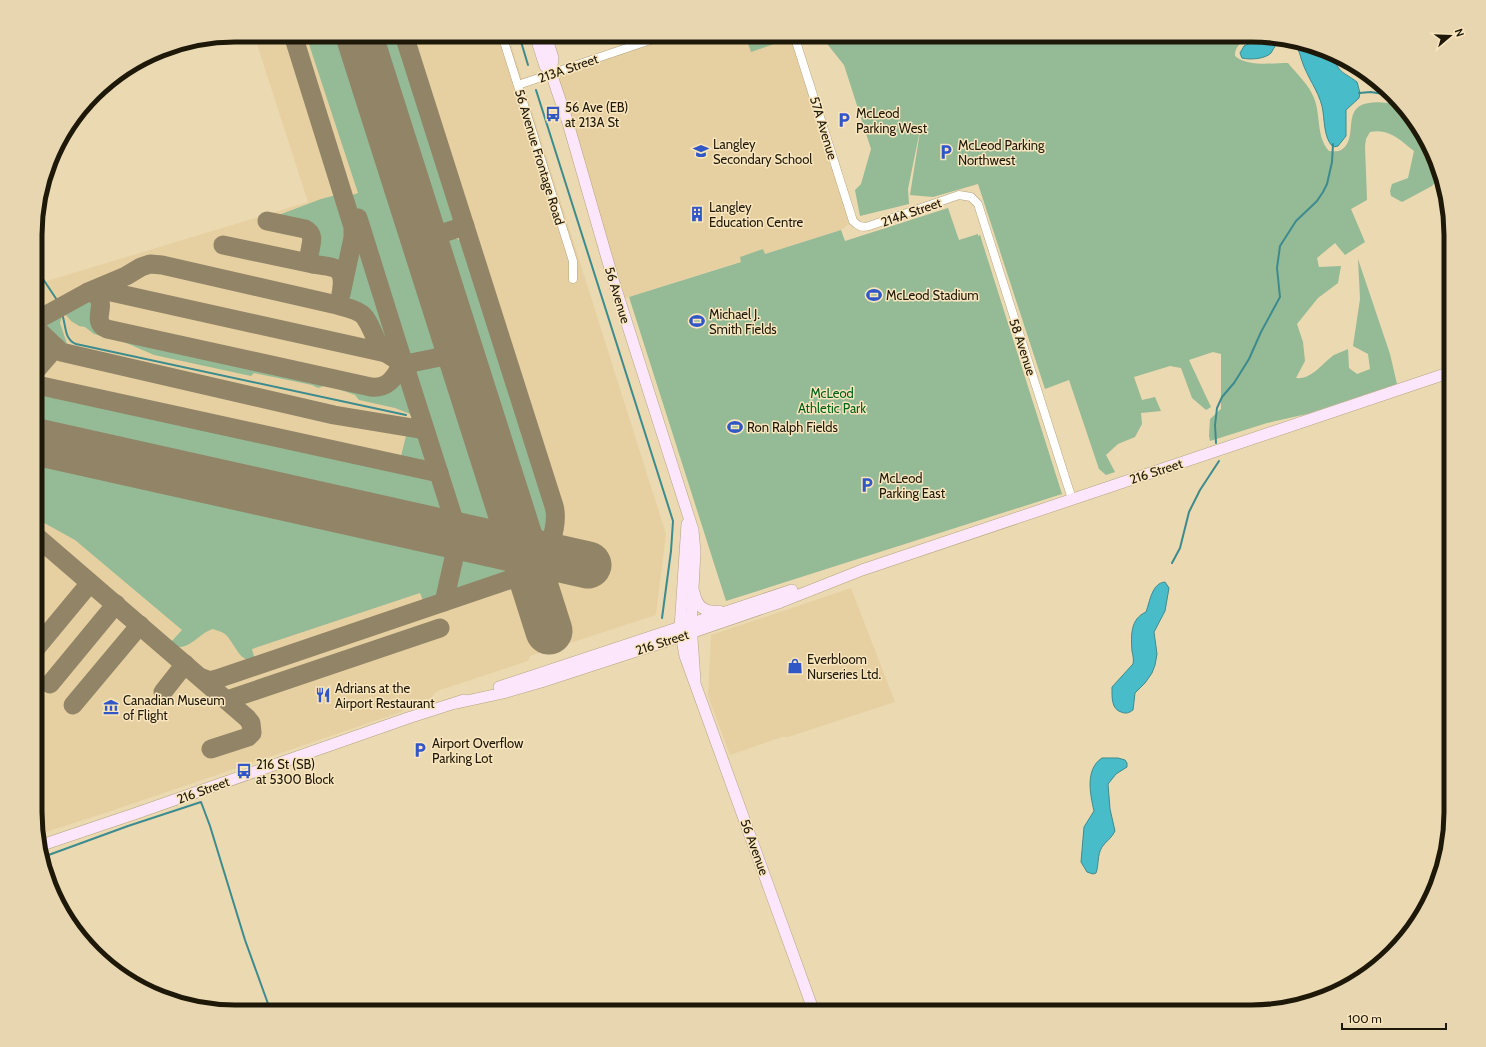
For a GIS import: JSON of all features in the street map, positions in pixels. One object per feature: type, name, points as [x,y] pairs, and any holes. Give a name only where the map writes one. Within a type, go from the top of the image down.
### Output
[{"type":"main road","name":"56 Avenue","points":[[537,42],[545,66],[552,73]]},
{"type":"main road","name":"56 Avenue","points":[[548,42],[553,58],[552,73],[615,286],[693,530],[696,552],[691,628],[695,681]]},
{"type":"main road","name":"216 Street","points":[[691,628],[781,602],[862,570],[1444,374]]},
{"type":"main road","name":"56 Avenue","points":[[688,515],[680,632],[685,656],[811,1005]]},
{"type":"main road","name":"216 Street","points":[[45,844],[394,722],[458,703],[499,686],[680,632],[732,610],[811,584],[862,570]]},
{"type":"main road","points":[[693,585],[696,599],[702,609],[713,612],[732,610]]},
{"type":"street","name":"56 Avenue Frontage Road","points":[[504,42],[573,261],[573,279]]},
{"type":"street","name":"213A Street","points":[[518,85],[644,42]]},
{"type":"street","name":"57A Avenue","points":[[796,42],[854,221]]},
{"type":"street","name":"214A Street","points":[[854,221],[857,225],[865,227],[959,195],[971,197]]},
{"type":"street","name":"58 Avenue","points":[[971,197],[978,204],[1072,499]]},
{"type":"shaded area","points":[[256,42],[510,42],[666,534],[656,615],[530,656],[528,661],[440,690],[431,698],[410,705],[401,712],[43,833],[42,825],[42,282],[308,202]]},
{"type":"shaded area","name":"Langley Secondary School","points":[[653,42],[796,42],[853,221],[841,230],[619,300],[548,75]]},
{"type":"shaded area","name":"Everbloom Nurseries Ltd.","points":[[851,588],[895,702],[788,737],[782,737],[730,755],[708,696],[711,635]]},
{"type":"green space","points":[[308,42],[349,42],[446,348],[444,351],[412,358],[389,348],[381,340],[368,311],[346,303],[344,298],[357,232],[347,197],[358,193]]},
{"type":"green space","points":[[374,42],[402,42],[457,214],[450,227],[444,229],[432,225]]},
{"type":"green space","points":[[747,42],[773,42],[774,44],[751,52]]},
{"type":"green space","points":[[826,42],[1242,42],[1235,52],[1235,56],[1247,62],[1253,63],[1288,63],[1306,84],[1314,98],[1320,133],[1329,151],[1340,151],[1346,145],[1349,139],[1352,117],[1355,110],[1360,106],[1375,102],[1392,103],[1404,117],[1418,138],[1424,149],[1436,181],[1432,186],[1402,202],[1391,196],[1390,191],[1392,184],[1408,178],[1414,151],[1389,133],[1377,131],[1370,132],[1366,139],[1365,146],[1367,200],[1351,209],[1365,242],[1345,255],[1335,243],[1317,258],[1319,267],[1341,266],[1338,283],[1318,298],[1297,324],[1303,342],[1305,361],[1296,378],[1302,378],[1312,374],[1334,355],[1348,349],[1349,368],[1357,374],[1370,369],[1368,354],[1353,346],[1360,299],[1358,259],[1390,354],[1397,384],[1307,414],[1267,423],[1210,441],[1210,419],[1221,409],[1221,354],[1213,352],[1189,360],[1211,407],[1206,410],[1192,398],[1181,368],[1170,366],[1134,377],[1142,400],[1155,397],[1161,411],[1141,413],[1142,424],[1135,437],[1118,444],[1106,455],[1115,472],[1106,475],[1099,469],[1069,380],[1045,389],[978,184],[933,197],[910,195],[921,125],[908,189],[909,204],[860,216],[855,190],[861,184],[871,149],[844,65]]},
{"type":"green space","points":[[340,194],[351,233],[344,265],[312,259],[316,237],[312,226],[302,221],[276,216],[321,199]]},
{"type":"green space","name":"McLeod Athletic Park","points":[[948,208],[959,240],[978,234],[978,236],[980,235],[1062,494],[726,601],[629,297],[741,262],[740,257],[763,249],[765,254],[841,230],[845,241]]},
{"type":"green space","points":[[454,237],[466,244],[553,515],[546,537],[542,543],[533,541],[441,250],[447,239]]},
{"type":"green space","points":[[88,297],[92,298],[98,304],[98,321],[104,330],[374,389],[388,387],[400,373],[403,372],[418,417],[395,408],[359,400],[355,395],[327,385],[318,388],[312,385],[254,373],[251,376],[154,355],[124,342],[94,334],[85,327],[79,326],[71,321],[66,315],[62,316],[60,323],[67,344],[56,343],[42,324],[42,322]]},
{"type":"green space","points":[[42,338],[45,341],[45,350],[42,354]]},
{"type":"green space","points":[[447,360],[451,362],[505,534],[460,524],[412,370],[415,366]]},
{"type":"green space","points":[[42,388],[436,476],[450,522],[42,431]]},
{"type":"green space","points":[[407,432],[423,434],[430,458],[429,462],[420,466],[400,460]]},
{"type":"green space","points":[[42,455],[452,546],[441,597],[424,603],[420,593],[252,649],[255,660],[250,660],[242,657],[226,635],[213,629],[187,645],[177,647],[171,642],[182,630],[75,540],[42,522]]},
{"type":"green space","points":[[462,548],[514,560],[516,572],[450,594]]},
{"type":"water","points":[[1252,42],[1277,44],[1268,55],[1253,59],[1242,58],[1240,53],[1244,46]]},
{"type":"water","points":[[1297,48],[1313,52],[1335,61],[1339,69],[1357,82],[1360,93],[1359,98],[1346,110],[1346,136],[1338,146],[1333,147],[1327,138],[1322,106]]},
{"type":"water","points":[[1165,582],[1169,588],[1165,611],[1154,632],[1157,654],[1155,665],[1152,673],[1145,683],[1135,693],[1133,710],[1123,713],[1115,708],[1112,698],[1112,687],[1133,664],[1132,634],[1134,623],[1146,612],[1154,589],[1161,583]]},
{"type":"water","points":[[1102,758],[1118,758],[1125,760],[1127,767],[1116,774],[1108,784],[1110,809],[1115,831],[1102,847],[1099,853],[1096,873],[1093,874],[1087,872],[1081,862],[1084,827],[1094,811],[1090,790],[1091,775],[1093,769]]},
{"type":"waterway","points":[[521,42],[528,65]]},
{"type":"waterway","points":[[536,90],[673,521],[671,551],[662,618]]},
{"type":"waterway","points":[[1359,93],[1371,92],[1383,94]]},
{"type":"waterway","points":[[1216,443],[1215,425],[1217,408],[1222,397],[1234,383],[1249,359],[1261,332],[1280,297],[1277,268],[1280,246],[1296,221],[1317,201],[1323,192],[1327,184],[1332,162],[1333,144]]},
{"type":"waterway","points":[[42,278],[57,300]]},
{"type":"waterway","points":[[63,317],[68,337],[76,344],[406,415]]},
{"type":"waterway","points":[[1172,563],[1180,548],[1189,512],[1200,490],[1219,461]]},
{"type":"waterway","points":[[47,855],[128,826],[201,802],[210,826],[245,940],[268,1005]]},
{"type":"taxiway","points":[[295,42],[353,227],[353,238],[341,294]]},
{"type":"taxiway","points":[[202,678],[210,681],[217,679],[532,572],[543,560],[551,542],[555,522],[554,506],[406,42]]},
{"type":"taxiway","points":[[358,218],[405,368]]},
{"type":"taxiway","points":[[267,221],[305,229],[309,232],[312,241],[309,256],[310,260],[313,264],[335,268],[339,271],[342,280],[342,288]]},
{"type":"taxiway","points":[[424,239],[465,226]]},
{"type":"taxiway","points":[[223,245],[313,264]]},
{"type":"taxiway","points":[[42,317],[88,292],[150,264],[162,265],[337,305],[353,309],[362,314],[368,322],[381,349],[398,360],[406,370],[459,536],[444,602]]},
{"type":"taxiway","points":[[94,290],[111,292],[386,353]]},
{"type":"taxiway","points":[[88,292],[96,295],[100,299],[101,304],[99,321],[107,329],[371,387],[382,386],[390,382],[401,365],[460,353]]},
{"type":"taxiway","points":[[42,334],[61,352],[334,415],[425,430]]},
{"type":"taxiway","points":[[42,363],[56,347]]},
{"type":"taxiway","points":[[42,386],[439,473]]},
{"type":"taxiway","points":[[42,541],[251,723],[252,733],[248,737],[211,749]]},
{"type":"taxiway","points":[[42,641],[90,583]]},
{"type":"taxiway","points":[[50,684],[116,604]]},
{"type":"taxiway","points":[[73,705],[140,625]]},
{"type":"taxiway","points":[[227,700],[440,628]]},
{"type":"taxiway","points":[[163,692],[185,664]]},
{"type":"runway","points":[[361,42],[549,631]]},
{"type":"runway","points":[[42,443],[588,565]]},
{"type":"place","name":"56 Ave (EB) at 213A St","points":[[553,114]]},
{"type":"place","name":"McLeod Parking West","points":[[844,120]]},
{"type":"place","name":"Langley Secondary School","points":[[701,151]]},
{"type":"place","name":"McLeod Parking Northwest","points":[[946,152]]},
{"type":"place","name":"Langley Education Centre","points":[[697,214]]},
{"type":"place","name":"McLeod Stadium","points":[[874,295]]},
{"type":"place","name":"Michael J. Smith Fields","points":[[697,321]]},
{"type":"place","name":"Ron Ralph Fields","points":[[735,427]]},
{"type":"place","name":"McLeod Parking East","points":[[867,485]]},
{"type":"place","name":"Everbloom Nurseries Ltd.","points":[[795,666]]},
{"type":"place","name":"Adrians at the Airport Restaurant","points":[[323,695]]},
{"type":"place","name":"Canadian Museum of Flight","points":[[111,707]]},
{"type":"place","name":"Airport Overflow Parking Lot","points":[[420,750]]},
{"type":"place","name":"216 St (SB) at 5300 Block","points":[[244,771]]}]
